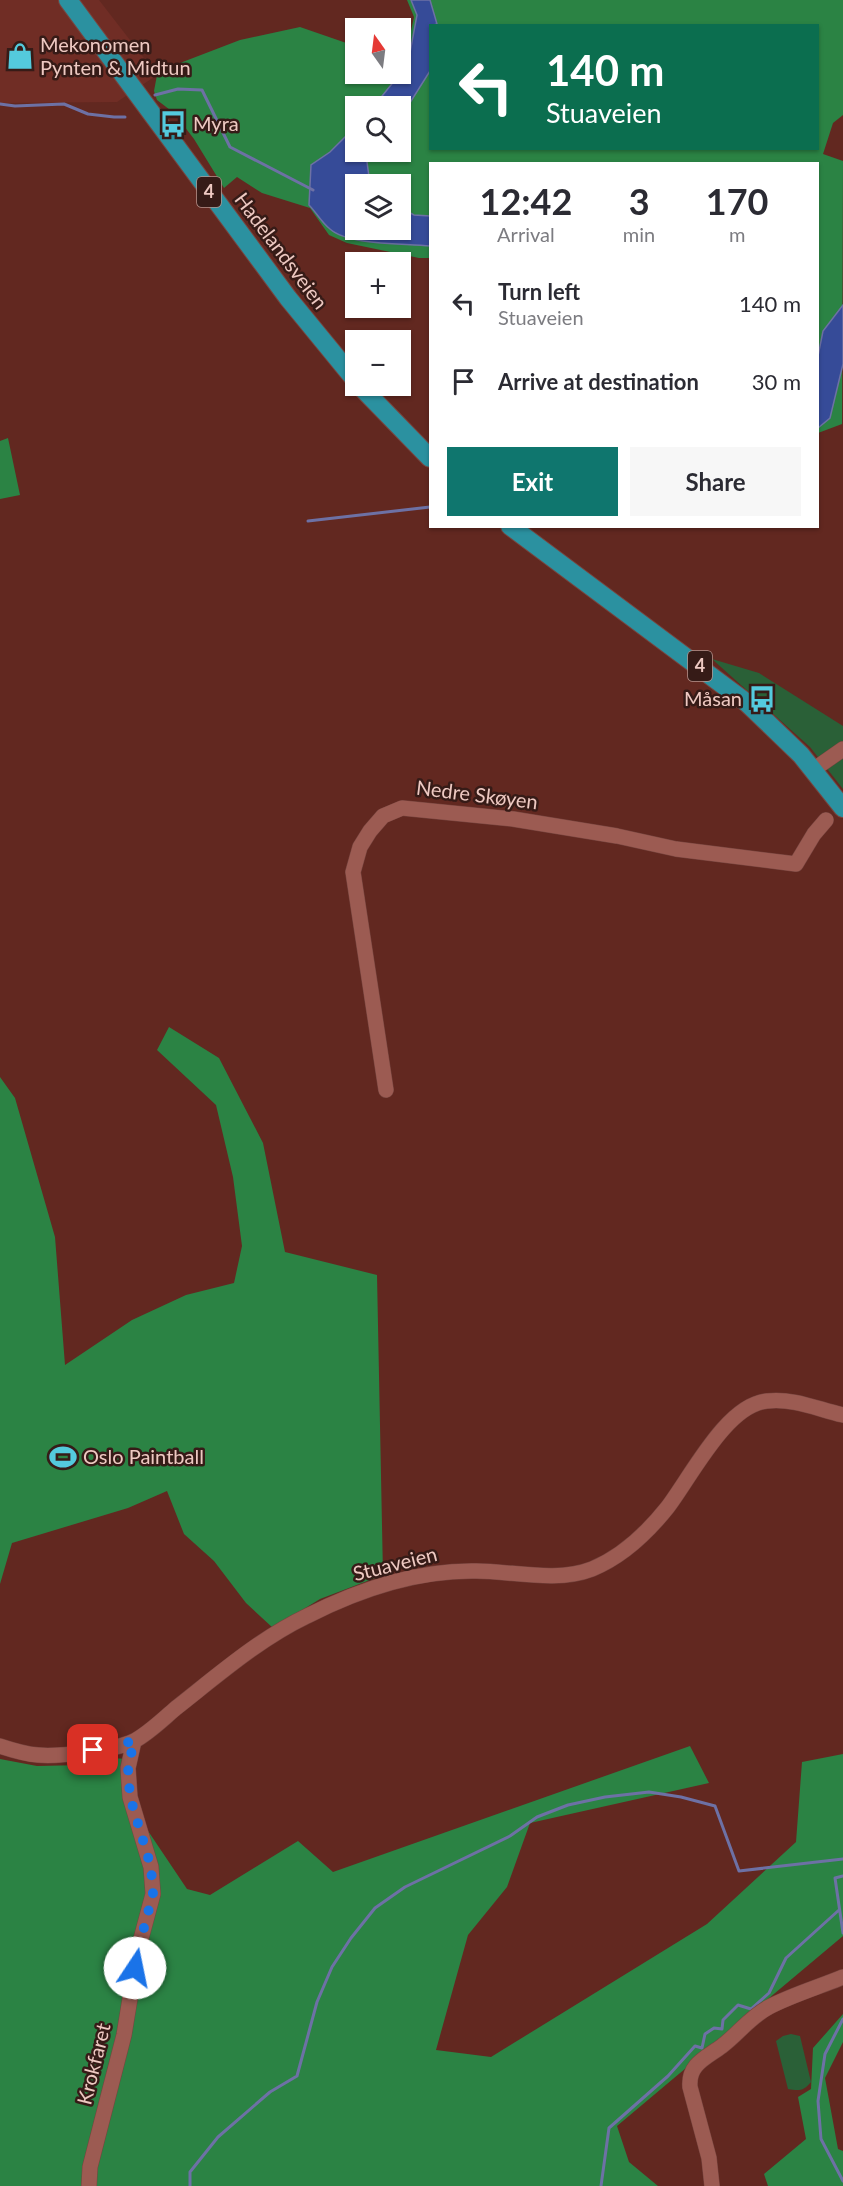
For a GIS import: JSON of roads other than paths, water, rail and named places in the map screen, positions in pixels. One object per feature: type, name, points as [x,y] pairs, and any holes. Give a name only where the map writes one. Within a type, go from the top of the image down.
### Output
[{"type":"highway","name":"Hadelandsveien","points":[[68,0],[260,261],[345,368]]},
{"type":"highway","points":[[370,396],[429,457]]},
{"type":"highway","name":"4","points":[[513,528],[733,691],[773,726],[813,770],[843,808]]},
{"type":"street","points":[[813,770],[843,749]]},
{"type":"street","name":"Nedre Skøyen","points":[[386,1090],[353,872],[360,847],[382,816],[402,808],[502,818],[617,836],[676,849],[796,864],[814,834],[826,820]]},
{"type":"street","name":"Stuaveien","points":[[0,1746],[39,1755],[59,1755],[108,1748],[134,1741],[269,1638],[307,1616],[333,1604],[423,1575],[475,1571],[544,1575],[567,1574],[591,1569],[614,1557],[637,1540],[666,1509],[723,1429],[740,1411],[753,1404],[783,1400],[843,1414]]},
{"type":"street","name":"Krokfaret","points":[[89,2186],[90,2167],[124,2035],[138,1950],[153,1894],[151,1867],[130,1797],[128,1768],[134,1741]]},
{"type":"street","points":[[712,2186],[709,2158],[690,2087],[689,2078],[692,2070],[703,2058],[723,2045],[747,2021],[769,2007],[843,1977]]},
{"type":"water","points":[[411,0],[430,0],[437,24],[429,24],[429,73],[411,101],[411,96],[382,96],[392,84],[411,84],[411,47],[417,15]]},
{"type":"water","points":[[345,137],[345,162],[367,162],[369,174],[345,174],[345,236],[324,224],[309,205],[311,165],[330,152]]},
{"type":"water","points":[[411,213],[429,216],[429,246],[359,240],[411,240]]},
{"type":"water","points":[[843,305],[843,364],[830,418],[819,427],[819,351],[823,331]]},
{"type":"waterway","points":[[155,95],[178,89],[202,90],[230,147],[313,190]]},
{"type":"waterway","points":[[0,104],[15,106],[64,104],[88,114],[125,117]]},
{"type":"waterway","points":[[308,521],[429,507]]},
{"type":"waterway","points":[[190,2186],[190,2172],[218,2137],[270,2092],[297,2076],[317,2002],[332,1967],[375,1908],[405,1887],[510,1836],[537,1817],[568,1805],[605,1797],[649,1792],[715,1806],[739,1871],[843,1859]]},
{"type":"waterway","points":[[843,1876],[835,1878],[843,1933]]},
{"type":"waterway","points":[[601,2186],[609,2128],[668,2076],[695,2046],[702,2048],[705,2034],[714,2028],[722,2029],[723,2020],[738,2005],[751,2009],[769,1993],[786,1958],[839,1910]]},
{"type":"waterway","points":[[843,2019],[825,2054],[818,2101],[821,2139],[843,2181]]},
{"type":"place","name":"Mekonomen Pynten & Midtun","points":[[20,56]]},
{"type":"place","name":"Myra","points":[[173,124]]},
{"type":"place","name":"Måsan","points":[[762,699]]},
{"type":"place","name":"Oslo Paintball","points":[[63,1457]]}]
